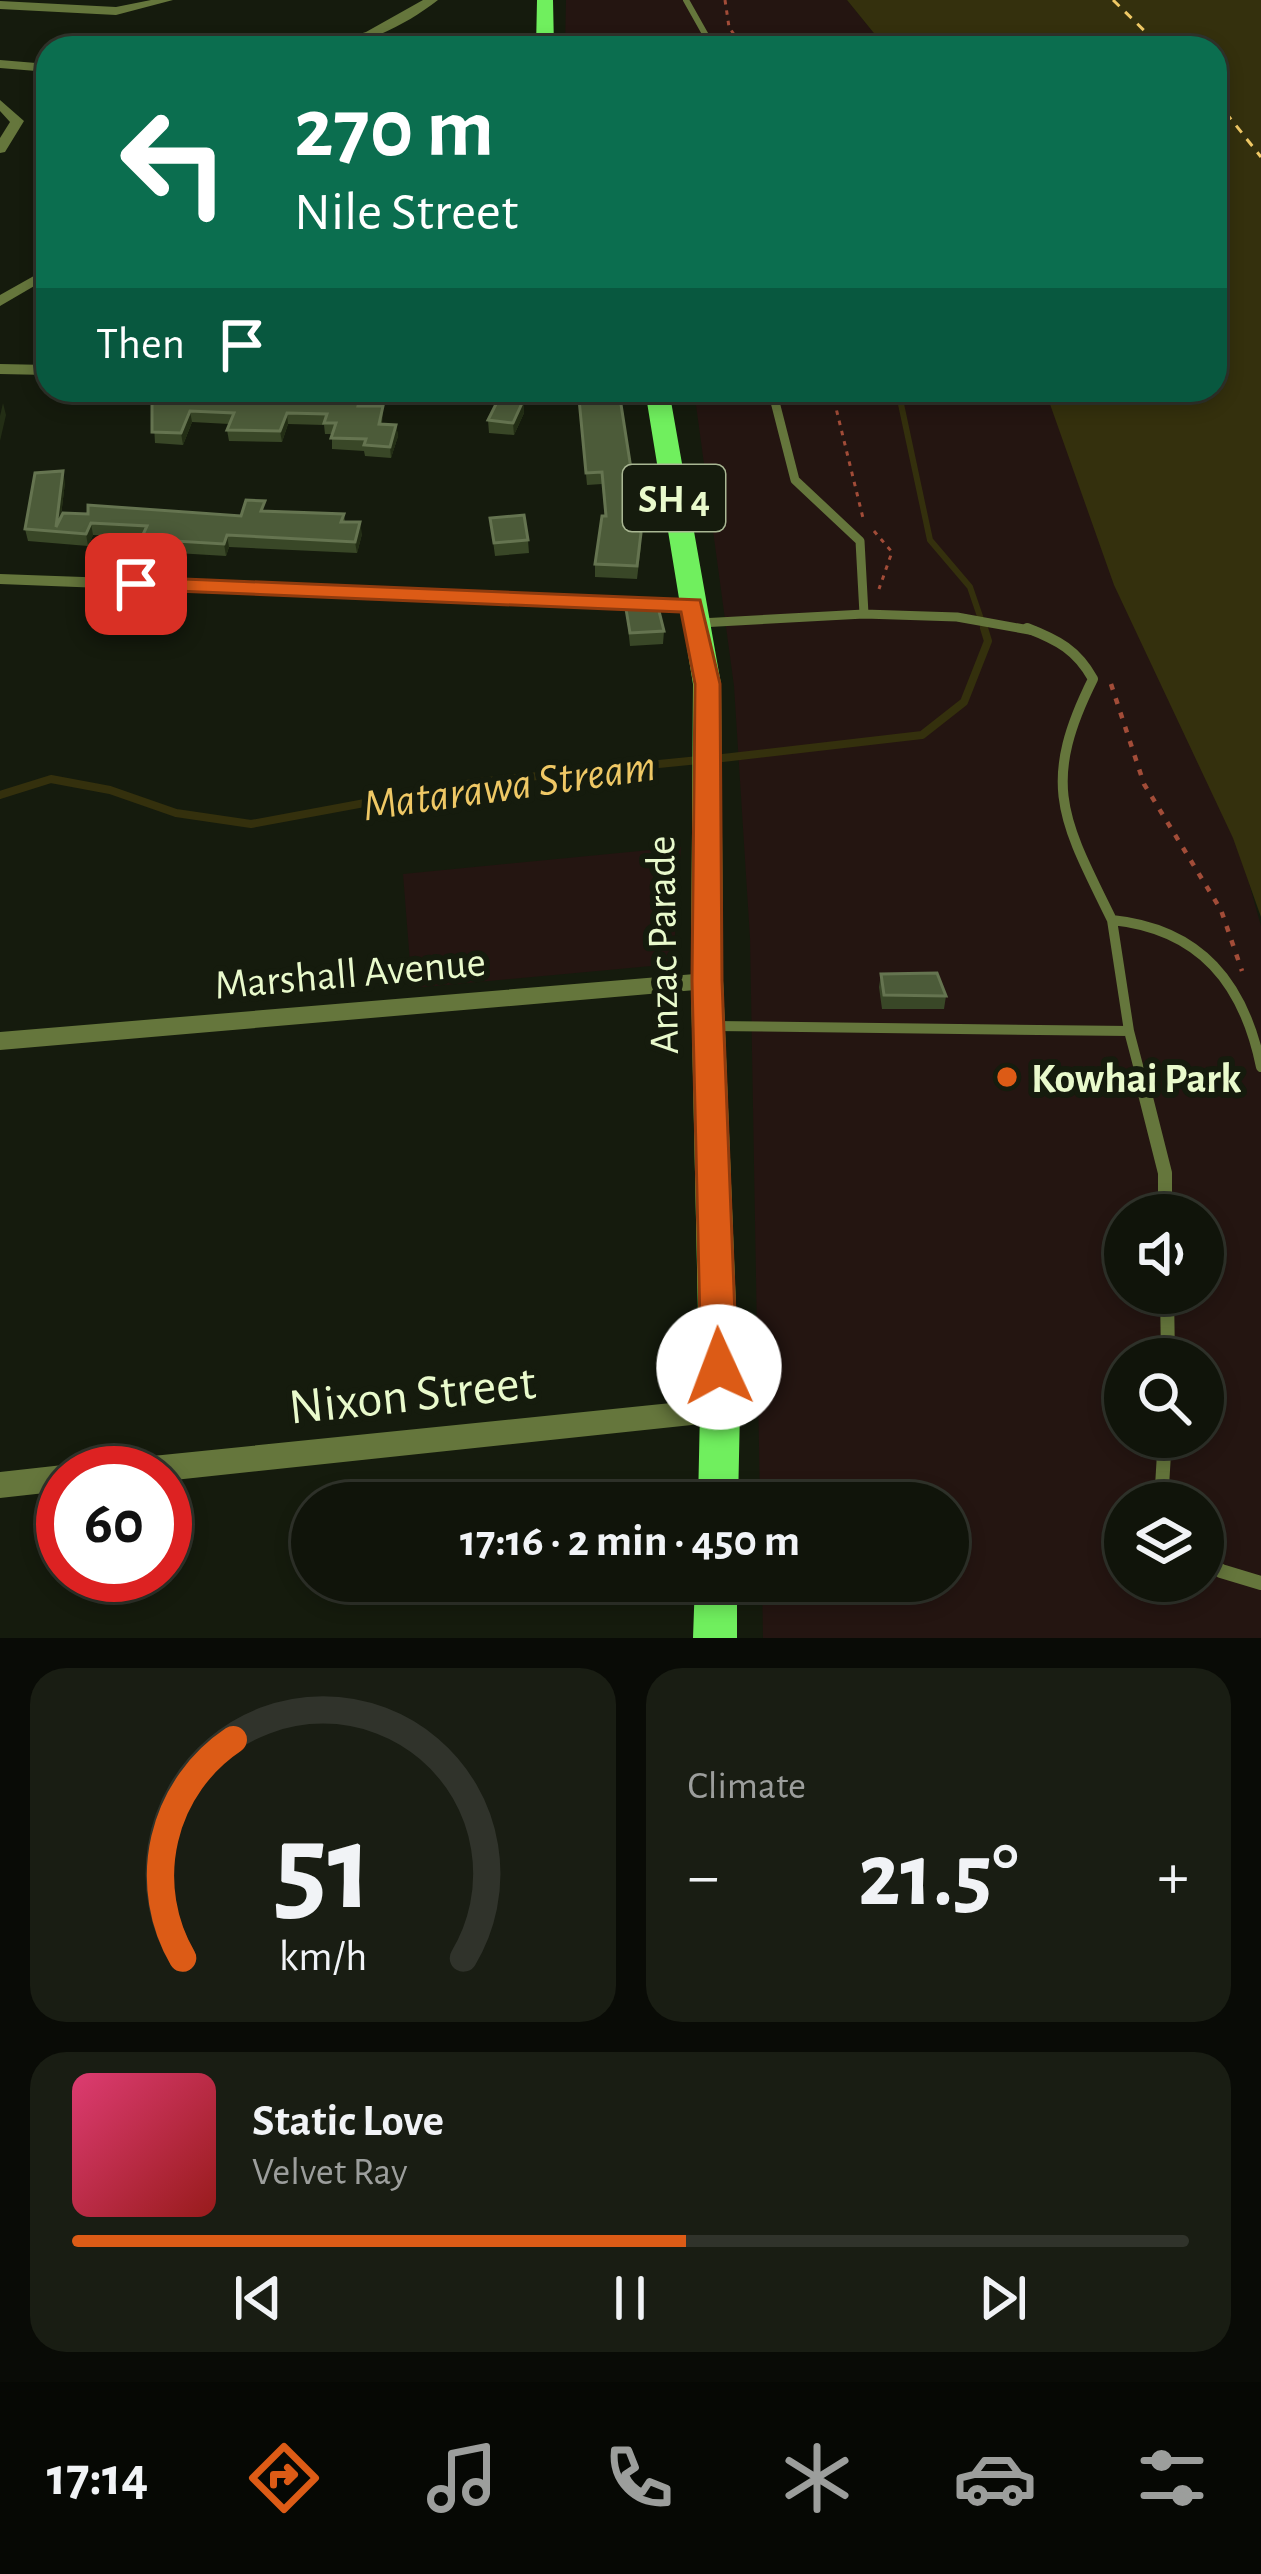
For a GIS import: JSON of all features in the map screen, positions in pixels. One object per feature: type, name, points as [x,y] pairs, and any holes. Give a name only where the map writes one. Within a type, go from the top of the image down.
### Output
[{"type":"main road","points":[[544,36],[545,0]]},
{"type":"main road","name":"Anzac Parade","points":[[656,402],[707,684],[707,981],[718,1482]]},
{"type":"main road","points":[[715,1638],[716,1602]]},
{"type":"street","points":[[0,4],[107,11],[167,0]]},
{"type":"street","points":[[363,36],[432,0]]},
{"type":"street","points":[[0,64],[36,67]]},
{"type":"street","points":[[0,104],[17,121],[0,149]]},
{"type":"street","points":[[0,301],[36,279]]},
{"type":"street","points":[[0,369],[36,370]]},
{"type":"street","points":[[0,579],[694,614]]},
{"type":"street","name":"Marshall Avenue","points":[[0,1041],[707,981]]},
{"type":"street","name":"Nixon Street","points":[[192,1465],[720,1410]]},
{"type":"street","points":[[0,1485],[36,1481]]},
{"type":"lane","points":[[686,0],[706,36]]},
{"type":"lane","points":[[775,402],[795,480],[860,541],[864,614]]},
{"type":"lane","points":[[694,614],[961,618],[1050,636],[1080,653],[1093,679],[1062,745],[1057,793],[1068,828],[1112,920],[1129,1030],[1165,1173],[1166,1194]]},
{"type":"lane","points":[[1112,920],[1144,921],[1207,958],[1248,1012],[1261,1067]]},
{"type":"lane","points":[[710,1026],[1129,1030]]},
{"type":"lane","points":[[1224,1572],[1261,1583]]},
{"type":"path","points":[[725,0],[735,36]]},
{"type":"path","points":[[835,402],[859,513],[892,552],[876,599],[864,614]]},
{"type":"path","points":[[1109,676],[1123,728],[1157,810],[1239,943],[1248,1012]]},
{"type":"shaded area","points":[[566,0],[847,0],[876,36],[565,36]]},
{"type":"shaded area","points":[[847,0],[1261,0],[1261,917],[1233,838],[1114,585],[1049,402],[1227,402],[1227,36],[876,36]]},
{"type":"shaded area","name":"Kowhai Park","points":[[696,402],[1085,402],[1217,768],[1261,926],[1261,1638],[763,1638],[762,1602],[969,1602],[969,1482],[760,1482],[750,938],[734,686]]},
{"type":"shaded area","points":[[681,847],[673,964],[412,988],[403,874]]},
{"type":"building","points":[[152,402],[359,402],[358,406],[383,406],[379,424],[396,425],[390,447],[364,445],[366,439],[331,438],[336,423],[324,423],[327,414],[287,413],[280,431],[227,430],[234,413],[190,411],[181,433],[152,432]]},
{"type":"building","points":[[497,402],[523,402],[513,423],[488,420]]},
{"type":"building","points":[[579,402],[621,402],[641,533],[637,566],[595,564],[602,516],[606,516],[602,472],[586,473]]},
{"type":"building","points":[[63,471],[56,527],[63,513],[88,514],[88,505],[241,516],[246,500],[265,501],[261,511],[344,514],[341,522],[360,522],[355,542],[227,535],[224,544],[141,539],[147,526],[91,523],[86,534],[25,529],[35,473]]},
{"type":"building","points":[[524,515],[528,540],[494,543],[490,518]]},
{"type":"building","points":[[658,607],[664,631],[630,633],[626,609]]},
{"type":"building","points":[[937,973],[946,996],[884,995],[881,974]]},
{"type":"waterway","name":"Matarawa Stream","points":[[901,402],[930,540],[970,587],[984,629]]},
{"type":"waterway","name":"Matarawa Stream","points":[[714,759],[922,735],[964,702],[988,641],[984,629]]},
{"type":"waterway","name":"Matarawa Stream","points":[[0,795],[51,779],[110,790],[176,813],[251,824],[478,782],[699,760]]},
{"type":"ferry route","points":[[1113,0],[1150,36]]},
{"type":"ferry route","points":[[1227,114],[1261,157]]},
{"type":"place","name":"Kowhai Park","points":[[1007,1077]]},
{"type":"route","points":[[136,584],[692,605],[707,684],[707,981],[719,1367]]}]
